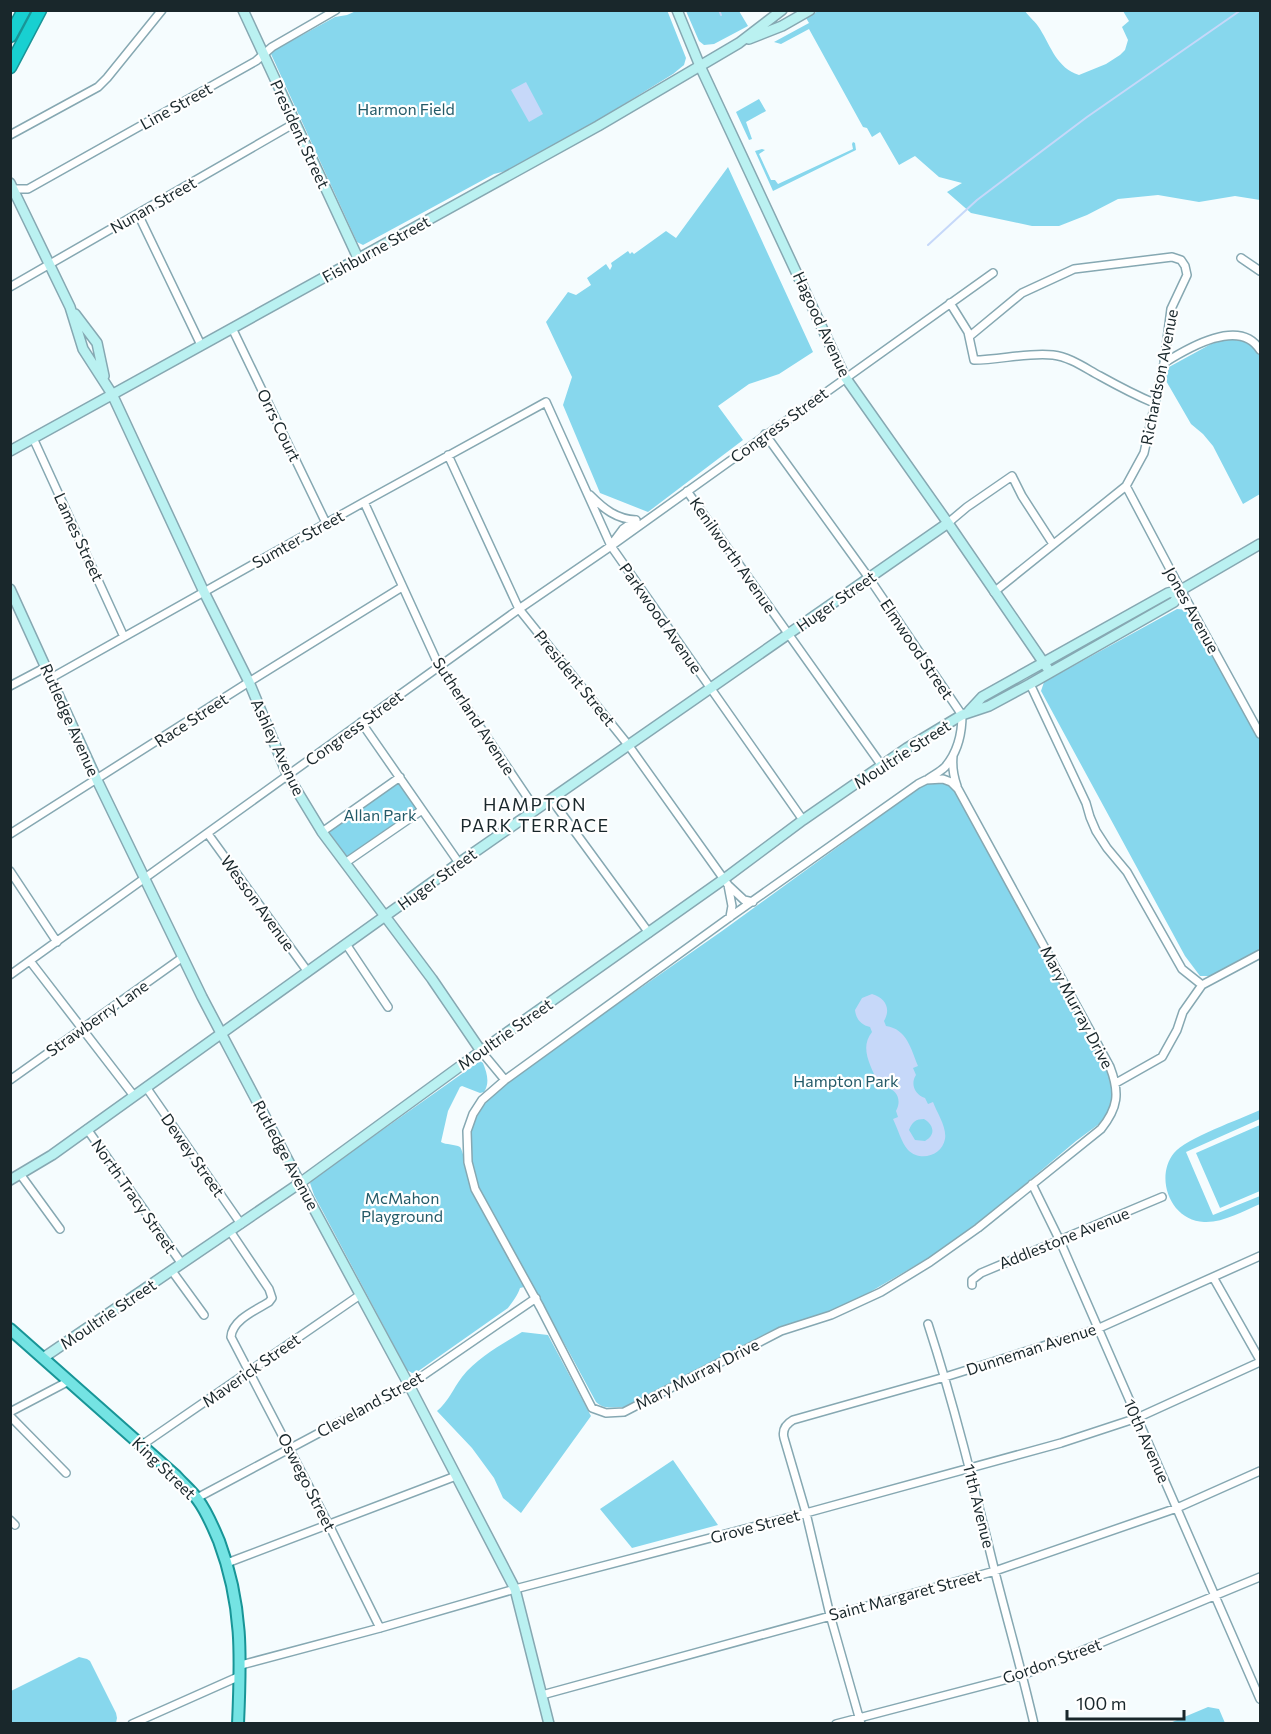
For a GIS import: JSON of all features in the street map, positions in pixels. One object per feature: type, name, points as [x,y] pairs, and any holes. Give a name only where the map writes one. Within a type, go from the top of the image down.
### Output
[{"type":"highway","points":[[12,28],[24,10]]},
{"type":"highway","points":[[10,67],[40,12]]},
{"type":"main road","name":"King Street","points":[[10,1329],[176,1476],[197,1498],[214,1530],[234,1588],[240,1671],[238,1724]]},
{"type":"street","points":[[10,135],[98,87],[162,10]]},
{"type":"street","name":"President Street","points":[[243,10],[358,258]]},
{"type":"street","name":"Line Street","points":[[12,187],[28,189],[256,61],[272,47],[336,10]]},
{"type":"street","name":"Hagood Avenue","points":[[677,10],[700,66],[845,377],[1050,672]]},
{"type":"street","name":"Fishburne Street","points":[[10,451],[598,126],[739,43],[782,10]]},
{"type":"street","name":"Fishburne Street","points":[[739,43],[782,26],[810,10]]},
{"type":"street","name":"Nunan Street","points":[[10,287],[295,123]]},
{"type":"street","name":"Ashley Avenue","points":[[12,187],[70,307],[83,348],[112,394],[204,592],[249,682],[288,776],[322,832],[432,979],[481,1051],[505,1080]]},
{"type":"street","points":[[138,214],[201,345]]},
{"type":"street","name":"Richardson Avenue","points":[[970,336],[1022,292],[1074,269],[1172,257],[1181,260],[1185,266],[1187,275],[1171,309],[1164,363],[1144,453],[1126,486],[994,592]]},
{"type":"street","points":[[1241,258],[1260,271]]},
{"type":"street","name":"Congress Street","points":[[10,975],[439,666],[993,273]]},
{"type":"street","points":[[950,303],[970,336],[974,360],[1035,354],[1055,355],[1075,362],[1154,403]]},
{"type":"street","name":"Ashley Avenue","points":[[70,307],[97,343],[105,382]]},
{"type":"street","name":"Orrs Court","points":[[232,328],[326,523]]},
{"type":"street","points":[[1164,363],[1189,348],[1237,334],[1248,338],[1260,350]]},
{"type":"street","name":"Sumter Street","points":[[51,678],[546,402]]},
{"type":"street","name":"Parkwood Avenue","points":[[546,402],[611,546],[803,820]]},
{"type":"street","name":"Elmwood Street","points":[[765,434],[965,714],[961,736],[954,753]]},
{"type":"street","name":"Lames Street","points":[[33,438],[124,637]]},
{"type":"street","name":"President Street","points":[[448,455],[519,609],[629,746],[726,882],[744,900],[753,902]]},
{"type":"street","name":"Huger Street","points":[[10,1180],[52,1155],[459,863],[948,523],[966,507],[1012,476],[1053,544]]},
{"type":"street","name":"Jones Avenue","points":[[1126,486],[1180,590],[1260,734]]},
{"type":"street","points":[[586,491],[610,513],[619,518],[636,520]]},
{"type":"street","name":"Kenilworth Avenue","points":[[687,491],[882,766]]},
{"type":"street","name":"Sutherland Avenue","points":[[364,502],[439,666],[536,810]]},
{"type":"street","name":"Congress Street","points":[[611,546],[623,528],[636,520],[653,515]]},
{"type":"street","points":[[1180,590],[1260,544]]},
{"type":"street","name":"Race Street","points":[[10,834],[402,587]]},
{"type":"street","name":"Rutledge Avenue","points":[[10,589],[97,780],[221,1033],[515,1589],[549,1724]]},
{"type":"street","name":"Moultrie Street","points":[[965,714],[982,697],[1168,593],[1180,590]]},
{"type":"street","name":"Moultrie Street","points":[[43,1358],[300,1183],[481,1051],[726,882],[803,820],[907,748],[965,714],[989,705],[1030,684],[1174,602],[1180,590]]},
{"type":"street","points":[[10,686],[45,667]]},
{"type":"street","points":[[1030,684],[1086,803],[1096,831],[1127,872],[1182,969],[1202,985]]},
{"type":"street","points":[[361,722],[459,863]]},
{"type":"street","name":"Mary Murray Drive","points":[[954,753],[952,765],[958,789],[1110,1067],[1116,1083],[1116,1103],[1112,1116],[1101,1129],[978,1228],[930,1262],[881,1292],[831,1315],[781,1331],[624,1412],[606,1413],[592,1408],[536,1298],[475,1189],[468,1162],[467,1131],[473,1114],[482,1100],[505,1080],[730,917],[909,790],[943,769],[954,753]]},
{"type":"street","points":[[322,832],[400,777]]},
{"type":"street","points":[[926,780],[943,779],[951,782],[958,789]]},
{"type":"street","points":[[551,800],[649,933]]},
{"type":"street","points":[[345,863],[422,810]]},
{"type":"street","name":"Wesson Avenue","points":[[208,834],[308,972]]},
{"type":"street","points":[[10,871],[57,942]]},
{"type":"street","points":[[726,882],[732,906],[730,917]]},
{"type":"street","points":[[345,944],[388,1007]]},
{"type":"street","points":[[1116,1083],[1162,1057],[1178,1030],[1183,1012],[1202,985],[1260,954]]},
{"type":"street","name":"Strawberry Lane","points":[[10,1080],[183,957]]},
{"type":"street","points":[[30,961],[134,1096]]},
{"type":"street","name":"Dewey Street","points":[[146,1087],[241,1224]]},
{"type":"street","name":"North Tracy Street","points":[[87,1129],[182,1264]]},
{"type":"street","points":[[20,1174],[60,1229]]},
{"type":"street","name":"10th Avenue","points":[[1032,1184],[1060,1241],[1260,1699]]},
{"type":"street","name":"Addlestone Avenue","points":[[972,1285],[972,1280],[981,1273],[1162,1197]]},
{"type":"street","name":"Oswego Street","points":[[230,1231],[272,1294],[269,1302],[233,1328],[231,1337],[380,1628]]},
{"type":"street","name":"Dunneman Avenue","points":[[806,1513],[783,1436],[785,1428],[793,1420],[945,1377],[1097,1329],[1260,1256]]},
{"type":"street","points":[[172,1271],[204,1315]]},
{"type":"street","points":[[1213,1277],[1260,1361]]},
{"type":"street","name":"Maverick Street","points":[[141,1445],[360,1295]]},
{"type":"street","name":"Cleveland Street","points":[[197,1498],[409,1385],[536,1298]]},
{"type":"street","name":"11th Avenue","points":[[928,1324],[970,1468],[1034,1724]]},
{"type":"street","name":"Grove Street","points":[[132,1724],[240,1671],[515,1589],[1061,1443],[1137,1418],[1260,1361]]},
{"type":"street","points":[[66,1473],[10,1414],[69,1381]]},
{"type":"street","name":"Saint Margaret Street","points":[[542,1695],[995,1571],[1177,1508],[1260,1471]]},
{"type":"street","points":[[227,1563],[456,1476]]},
{"type":"street","points":[[806,1513],[830,1615],[860,1720]]},
{"type":"street","name":"Gordon Street","points":[[836,1724],[860,1720],[1023,1675],[1260,1577]]},
{"type":"green space","name":"Harmon Field","points":[[667,10],[686,58],[684,65],[673,74],[577,133],[510,170],[494,174],[363,245],[357,242],[271,54],[335,17],[356,11]]},
{"type":"green space","points":[[820,10],[1025,11],[1038,26],[1060,62],[1071,72],[1079,75],[1106,64],[1125,50],[1128,40],[1122,27],[1129,21],[1123,11],[1260,11],[1260,200],[1235,196],[1199,202],[1158,195],[1118,199],[1059,226],[1032,226],[971,213],[947,192],[962,183],[939,177],[915,156],[899,165],[880,132],[872,137],[867,128],[863,127],[809,29],[781,44],[774,42],[809,23],[806,18]]},
{"type":"green space","points":[[686,11],[739,11],[748,26],[714,44],[704,45],[699,41]]},
{"type":"green space","points":[[759,99],[766,111],[746,122],[752,139],[749,140],[736,112]]},
{"type":"green space","points":[[853,142],[856,150],[773,191],[755,151],[765,150],[759,154],[771,180],[775,180],[778,184],[853,149]]},
{"type":"green space","points":[[728,167],[813,352],[779,374],[749,384],[718,406],[743,440],[648,512],[600,493],[563,405],[572,377],[546,322],[568,292],[576,295],[591,285],[587,278],[606,264],[610,270],[611,263],[628,251],[634,254],[666,231],[676,238]]},
{"type":"green space","points":[[1229,339],[1248,343],[1260,356],[1260,494],[1243,504],[1213,446],[1191,424],[1165,379],[1169,367],[1211,344]]},
{"type":"green space","points":[[1177,609],[1190,610],[1260,739],[1260,950],[1212,976],[1200,976],[1185,956],[1041,691],[1044,682]]},
{"type":"green space","name":"Allan Park","points":[[399,781],[419,809],[346,859],[325,833]]},
{"type":"green space","name":"Hampton Park","points":[[939,782],[949,785],[956,792],[1108,1072],[1112,1082],[1112,1100],[1108,1112],[1099,1124],[954,1242],[858,1299],[834,1310],[779,1327],[624,1407],[609,1408],[599,1405],[478,1188],[469,1148],[477,1116],[506,1082],[722,931],[919,788]]},
{"type":"green space","name":"McMahon Playground","points":[[480,1061],[487,1074],[486,1089],[480,1093],[460,1087],[448,1111],[441,1142],[460,1147],[473,1191],[523,1281],[524,1287],[520,1288],[508,1308],[417,1372],[412,1373],[407,1370],[314,1195],[310,1183]]},
{"type":"green space","points":[[1260,1110],[1260,1119],[1186,1152],[1213,1215],[1260,1196],[1260,1204],[1233,1216],[1211,1222],[1192,1220],[1183,1214],[1175,1206],[1166,1186],[1168,1163],[1174,1153],[1201,1135]]},
{"type":"green space","points":[[1260,1125],[1260,1191],[1220,1208],[1196,1153]]},
{"type":"green space","points":[[522,1332],[548,1335],[591,1416],[521,1513],[503,1498],[494,1478],[472,1448],[437,1411],[475,1363]]},
{"type":"green space","points":[[673,1460],[718,1525],[632,1548],[600,1509]]},
{"type":"green space","points":[[79,1657],[90,1661],[116,1713],[116,1723],[11,1723],[11,1691]]},
{"type":"green space","points":[[1208,1707],[1219,1709],[1225,1723],[1170,1723]]},
{"type":"shaded area","points":[[526,82],[543,114],[529,122],[511,90]]},
{"type":"shaded area","points":[[872,994],[884,1001],[887,1008],[884,1021],[886,1026],[904,1035],[910,1047],[918,1066],[913,1068],[916,1075],[913,1082],[914,1089],[925,1098],[928,1104],[933,1102],[945,1130],[943,1145],[935,1153],[924,1156],[913,1154],[901,1139],[893,1119],[898,1117],[897,1096],[893,1090],[886,1087],[883,1081],[878,1083],[866,1051],[866,1044],[872,1032],[870,1027],[864,1025],[856,1016],[855,1010],[862,998]],"holes":[[[919,1120],[927,1121],[932,1127],[931,1136],[925,1141],[915,1140],[909,1130],[911,1125]]]},
{"type":"waterway","points":[[719,10],[721,15]]},
{"type":"waterway","points":[[928,245],[977,200],[1087,117],[1241,10]]},
{"type":"district","name":"HAMPTON PARK TERRACE","points":[[535,815]]}]
